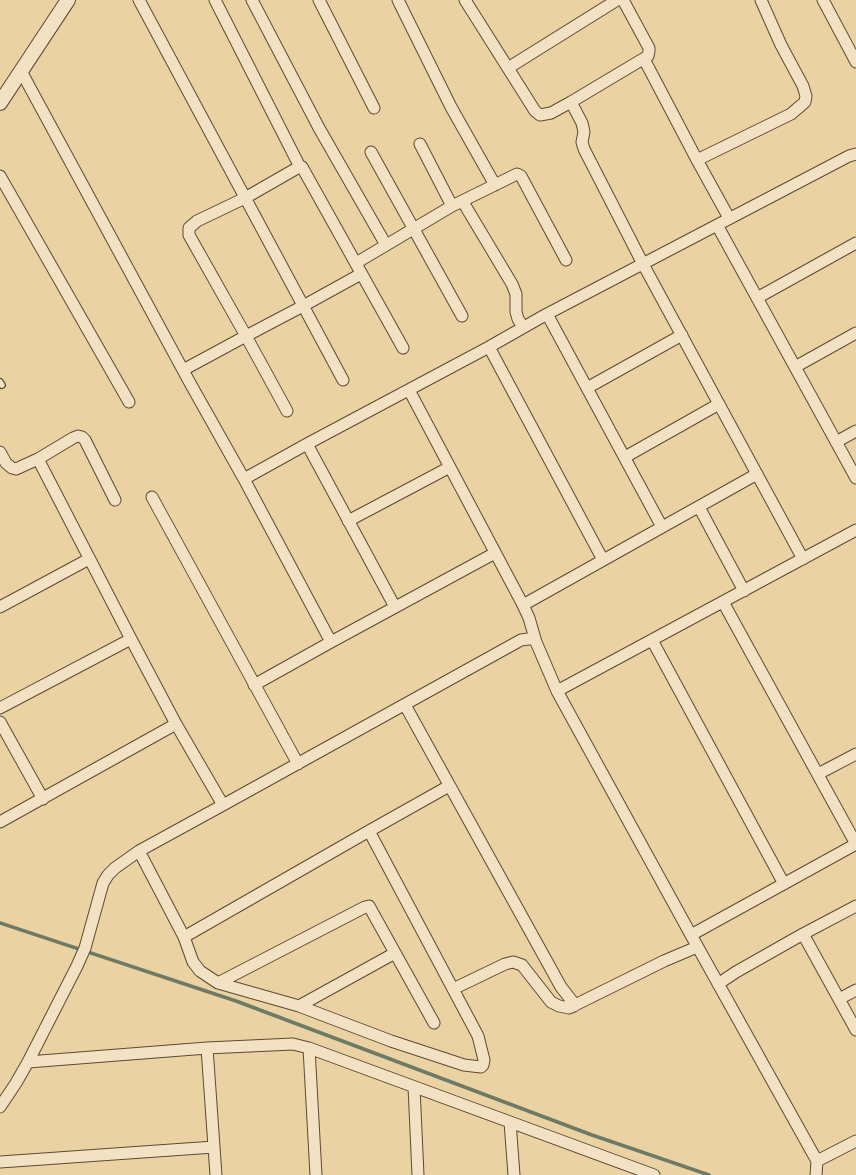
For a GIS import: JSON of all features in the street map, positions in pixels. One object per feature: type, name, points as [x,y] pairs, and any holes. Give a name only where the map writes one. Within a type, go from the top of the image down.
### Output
[{"type":"street","points":[[0,103],[68,0]]},
{"type":"street","points":[[139,0],[343,380]]},
{"type":"street","points":[[216,0],[300,167],[304,168],[403,348]]},
{"type":"street","points":[[252,0],[319,128],[386,245]]},
{"type":"street","points":[[319,0],[374,108]]},
{"type":"street","points":[[398,0],[451,107],[495,185]]},
{"type":"street","points":[[465,0],[535,111],[540,115],[551,113],[648,56],[649,48],[623,0]]},
{"type":"street","points":[[508,68],[617,0]]},
{"type":"street","points":[[697,160],[791,114],[806,102],[806,96],[802,86],[781,45],[761,0]]},
{"type":"street","points":[[823,0],[856,62]]},
{"type":"street","points":[[644,59],[729,218]]},
{"type":"street","points":[[21,71],[183,370],[244,479],[331,642]]},
{"type":"street","points":[[571,102],[582,123],[584,132],[582,142],[584,149],[643,264],[803,559]]},
{"type":"street","points":[[420,144],[512,284],[516,294],[516,312],[523,327]]},
{"type":"street","points":[[371,152],[462,316]]},
{"type":"street","points":[[244,479],[489,347],[546,314],[849,156],[856,154]]},
{"type":"street","points":[[287,411],[189,235],[190,228],[197,221],[245,198],[300,167]]},
{"type":"street","points":[[356,263],[458,204],[517,174],[520,176],[566,260]]},
{"type":"street","points":[[0,176],[129,402]]},
{"type":"street","points":[[717,225],[856,478]]},
{"type":"street","points":[[757,298],[856,243]]},
{"type":"street","points":[[183,370],[361,274]]},
{"type":"street","points":[[546,314],[662,527]]},
{"type":"street","points":[[795,366],[856,333]]},
{"type":"street","points":[[587,388],[682,335]]},
{"type":"street","points":[[489,347],[603,560]]},
{"type":"street","points":[[409,390],[523,605],[529,618],[536,642],[557,691],[697,947],[817,1161],[816,1175]]},
{"type":"street","points":[[624,457],[719,404]]},
{"type":"street","points":[[836,442],[856,431]]},
{"type":"street","points":[[0,452],[6,463],[12,468],[16,469],[38,459],[78,436],[85,440],[115,500]]},
{"type":"street","points":[[307,444],[395,607]]},
{"type":"street","points":[[38,459],[131,640],[176,724],[223,805]]},
{"type":"street","points":[[348,521],[450,467]]},
{"type":"street","points":[[523,605],[757,474]]},
{"type":"street","points":[[152,497],[298,764]]},
{"type":"street","points":[[699,506],[744,591]]},
{"type":"street","points":[[557,691],[856,530]]},
{"type":"street","points":[[254,685],[495,553]]},
{"type":"street","points":[[0,607],[90,559]]},
{"type":"street","points":[[691,936],[856,844],[723,602]]},
{"type":"street","points":[[0,1107],[28,1062],[77,966],[85,948],[103,884],[108,875],[115,868],[139,852],[521,640],[533,639],[536,642]]},
{"type":"street","points":[[0,708],[131,640]]},
{"type":"street","points":[[652,640],[784,884]]},
{"type":"street","points":[[404,705],[562,987],[575,1005]]},
{"type":"street","points":[[0,722],[43,799]]},
{"type":"street","points":[[0,822],[176,724]]},
{"type":"street","points":[[818,774],[856,754]]},
{"type":"street","points":[[184,937],[369,830],[449,786]]},
{"type":"street","points":[[139,852],[184,937],[193,962],[200,971],[218,983],[299,1006],[391,1041],[464,1065],[481,1067],[484,1065],[484,1060],[478,1036],[369,830]]},
{"type":"street","points":[[218,983],[368,906],[371,907],[434,1023]]},
{"type":"street","points":[[718,984],[736,972],[856,906]]},
{"type":"street","points":[[804,934],[856,1030]]},
{"type":"street","points":[[453,989],[505,964],[513,962],[522,965],[551,1002],[559,1006],[570,1008],[664,960],[697,947]]},
{"type":"street","points":[[299,1006],[395,953]]},
{"type":"street","points":[[839,999],[856,990]]},
{"type":"street","points":[[28,1062],[207,1048],[293,1044],[309,1048],[654,1175]]},
{"type":"street","points":[[207,1048],[216,1175]]},
{"type":"street","points":[[309,1048],[316,1175]]},
{"type":"street","points":[[414,1087],[418,1175]]},
{"type":"street","points":[[510,1122],[514,1175]]},
{"type":"street","points":[[817,1161],[856,1141]]},
{"type":"street","points":[[0,1162],[214,1147]]},
{"type":"waterway","points":[[0,923],[236,1001],[592,1135],[709,1175]]}]
